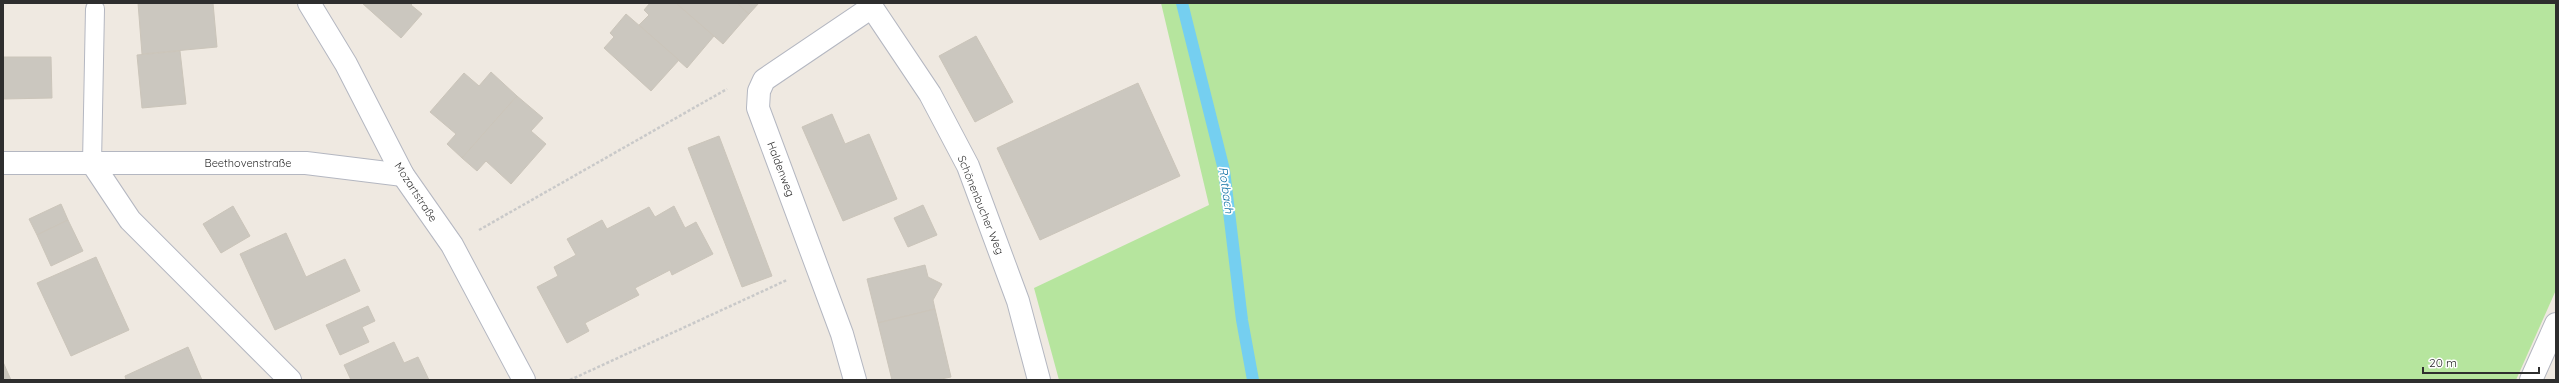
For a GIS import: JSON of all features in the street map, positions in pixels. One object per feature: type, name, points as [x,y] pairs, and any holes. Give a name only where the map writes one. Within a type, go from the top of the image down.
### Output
[{"type":"street","name":"Mozartstraße","points":[[309,3],[346,64],[403,175],[452,245],[524,380]]},
{"type":"street","points":[[759,91],[764,80],[870,5]]},
{"type":"street","name":"Schönenbucher Weg","points":[[870,5],[930,94],[968,166],[1018,301],[1039,380]]},
{"type":"street","name":"Haldenweg","points":[[759,91],[758,108],[842,334],[854,380]]},
{"type":"street","name":"Beethovenstraße","points":[[3,163],[306,163],[403,175]]},
{"type":"street","points":[[92,163],[130,220],[290,380]]},
{"type":"street","points":[[2531,380],[2556,324]]},
{"type":"lane","points":[[92,163],[95,10]]},
{"type":"path","points":[[452,245],[731,87],[759,91]]},
{"type":"path","points":[[570,380],[817,266]]},
{"type":"green space","points":[[1161,3],[2556,3],[2556,290],[2516,380],[1059,380],[1034,288],[1209,205]]},
{"type":"building","points":[[138,3],[213,3],[217,47],[142,54]]},
{"type":"building","points":[[362,3],[413,3],[411,5],[422,14],[401,38]]},
{"type":"building","points":[[650,3],[676,3],[714,36],[687,68],[639,25],[649,15],[644,10]]},
{"type":"building","points":[[676,3],[737,3],[749,14],[723,44]]},
{"type":"building","points":[[737,3],[759,3],[749,14]]},
{"type":"building","points":[[626,14],[679,60],[651,91],[604,48],[614,37],[610,33]]},
{"type":"building","points":[[976,36],[1013,102],[975,122],[939,56]]},
{"type":"building","points":[[180,51],[186,104],[142,108],[137,55]]},
{"type":"building","points":[[3,57],[51,57],[52,98],[3,99]]},
{"type":"building","points":[[491,72],[517,96],[462,158],[447,144],[456,134],[430,112],[464,73],[479,86]]},
{"type":"building","points":[[1138,83],[1180,176],[1040,240],[997,148]]},
{"type":"building","points":[[517,96],[543,118],[531,131],[546,144],[511,184],[486,161],[477,171],[462,158]]},
{"type":"building","points":[[832,114],[845,144],[869,134],[897,199],[843,221],[802,127]]},
{"type":"building","points":[[719,136],[772,276],[742,287],[688,148]]},
{"type":"building","points":[[61,204],[68,220],[37,235],[29,219]]},
{"type":"building","points":[[923,205],[937,235],[908,247],[894,218]]},
{"type":"building","points":[[233,206],[250,236],[221,253],[203,224]]},
{"type":"building","points":[[674,206],[685,228],[696,222],[713,254],[672,275],[670,270],[635,288],[639,295],[585,323],[589,331],[567,343],[537,287],[558,276],[554,267],[576,255],[567,239],[602,220],[607,229],[649,207],[655,217]]},
{"type":"building","points":[[68,220],[83,251],[51,266],[37,235]]},
{"type":"building","points":[[286,233],[306,277],[345,259],[360,291],[275,330],[240,254]]},
{"type":"building","points":[[96,257],[129,330],[71,356],[37,283]]},
{"type":"building","points":[[925,265],[928,277],[942,284],[933,300],[935,309],[878,323],[867,279]]},
{"type":"building","points":[[368,306],[375,321],[362,327],[369,342],[340,355],[326,325]]},
{"type":"building","points":[[935,309],[951,377],[936,380],[892,380],[878,323]]},
{"type":"building","points":[[394,342],[404,363],[418,357],[429,380],[351,380],[344,365]]},
{"type":"building","points":[[188,347],[202,380],[126,380],[125,376]]},
{"type":"building","points":[[3,362],[11,380],[3,380]]},
{"type":"waterway","name":"Rotbach","points":[[1182,3],[1224,170],[1242,320],[1253,380]]}]
